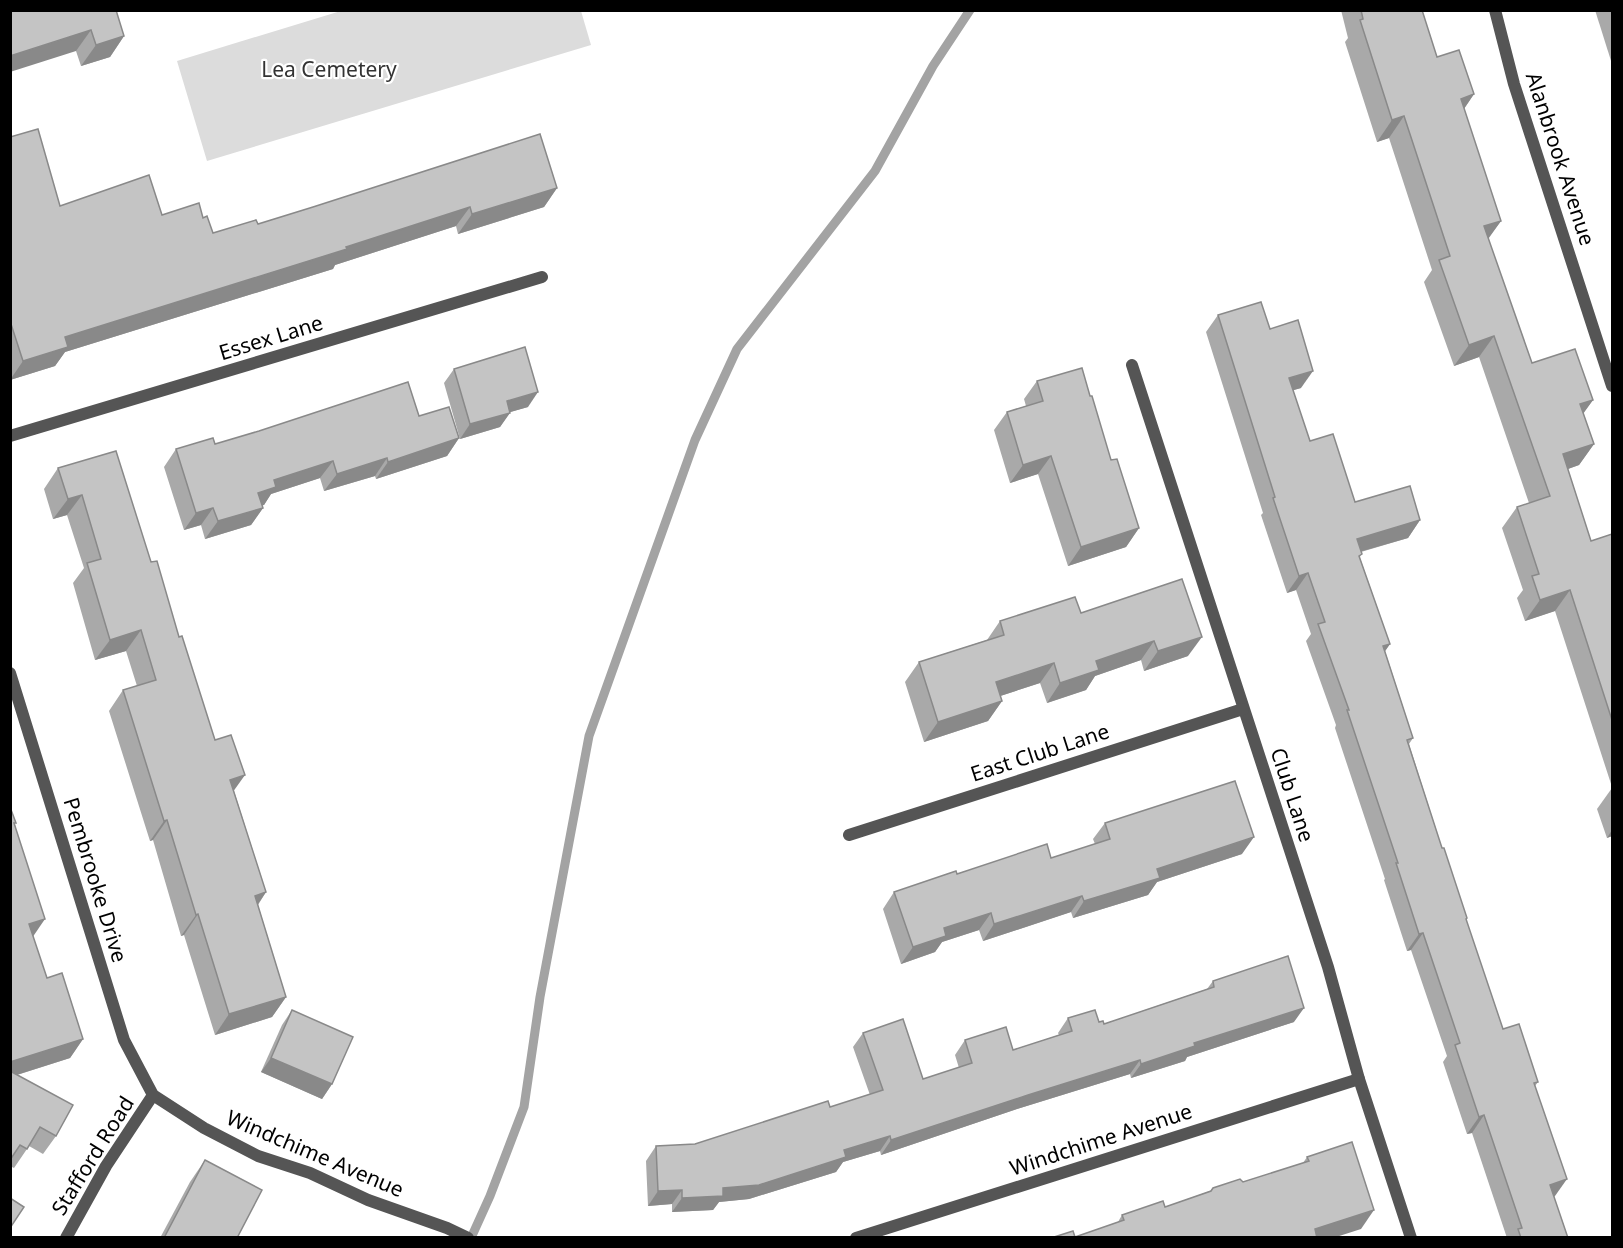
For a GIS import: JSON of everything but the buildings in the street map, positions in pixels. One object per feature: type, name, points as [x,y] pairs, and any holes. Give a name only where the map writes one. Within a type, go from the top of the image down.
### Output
[{"type":"street","name":"Alanbrook Avenue","points":[[1495,10],[1515,84],[1612,386]]},
{"type":"street","name":"Essex Lane","points":[[10,436],[542,277]]},
{"type":"street","name":"Club Lane","points":[[1132,365],[1328,967],[1359,1079],[1411,1238]]},
{"type":"street","name":"Pembrooke Drive","points":[[10,673],[124,1040],[153,1095]]},
{"type":"street","name":"East Club Lane","points":[[849,835],[1243,709]]},
{"type":"street","name":"Windchime Avenue","points":[[856,1238],[1359,1079]]},
{"type":"street","name":"Windchime Avenue","points":[[153,1095],[204,1128],[258,1156],[310,1173],[368,1200],[447,1228],[468,1238]]},
{"type":"street","name":"Stafford Road","points":[[66,1238],[106,1166],[153,1095]]},
{"type":"green space","name":"Lea Cemetery","points":[[344,10],[581,11],[591,45],[207,161],[177,61]]},
{"type":"waterway","points":[[471,1238],[490,1196],[524,1107],[540,997],[589,736],[695,440],[737,349],[875,171],[933,66],[970,10]]}]
